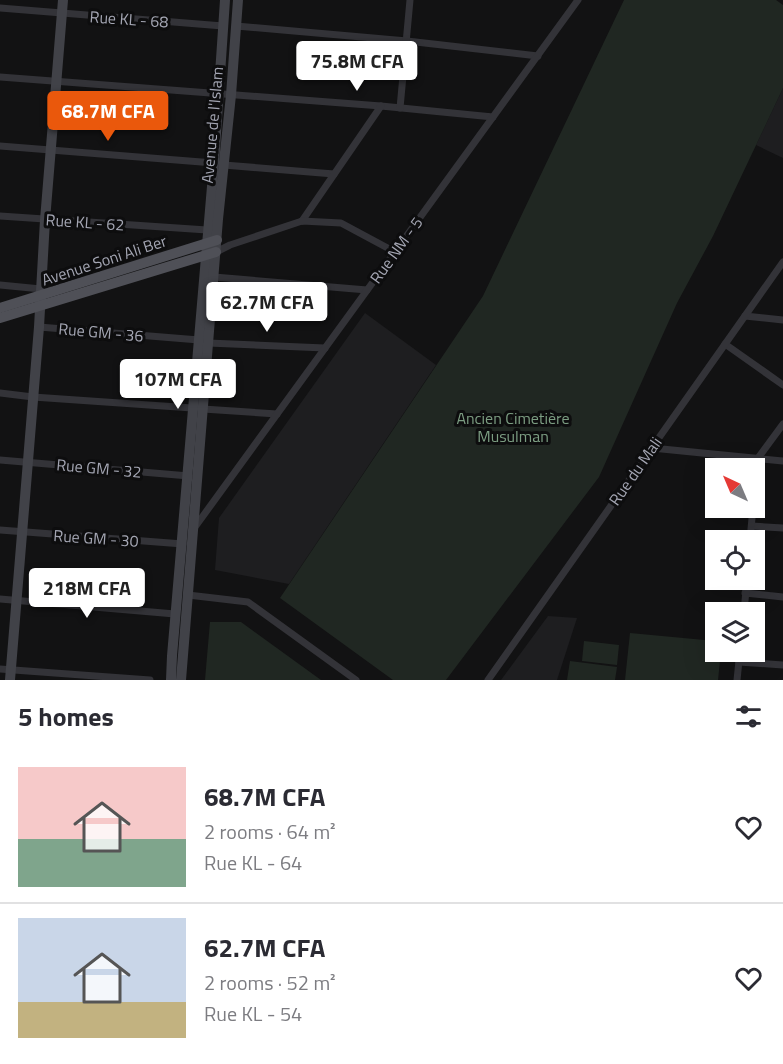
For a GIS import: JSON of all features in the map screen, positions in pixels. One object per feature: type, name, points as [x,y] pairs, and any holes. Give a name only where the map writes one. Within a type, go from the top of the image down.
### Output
[{"type":"main road","points":[[7,673],[28,462],[63,0]]},
{"type":"main road","name":"Avenue de l'Islam","points":[[211,254],[219,164],[219,94],[225,0]]},
{"type":"main road","name":"Avenue de l'Islam","points":[[211,242],[207,230],[231,95],[238,0]]},
{"type":"main road","name":"Avenue Soni Ali Ber","points":[[0,318],[40,297],[211,242]]},
{"type":"main road","points":[[171,680],[176,614],[187,544],[211,254]]},
{"type":"main road","name":"Avenue Soni Ali Ber","points":[[0,308],[211,254]]},
{"type":"main road","points":[[181,680],[188,595],[187,544],[193,529],[192,476]]},
{"type":"street","points":[[400,108],[410,0]]},
{"type":"street","name":"Rue NM - 5","points":[[193,529],[578,0]]},
{"type":"street","name":"Rue KL - 68","points":[[0,8],[223,26]]},
{"type":"street","points":[[236,26],[406,41],[537,56]]},
{"type":"street","points":[[0,76],[493,117]]},
{"type":"street","points":[[302,221],[381,106]]},
{"type":"street","points":[[0,146],[334,174]]},
{"type":"street","name":"Rue KL - 62","points":[[0,216],[207,230]]},
{"type":"street","points":[[211,254],[230,244],[302,221],[341,222],[395,252]]},
{"type":"street","points":[[211,242],[230,244]]},
{"type":"street","name":"Rue du Mali","points":[[488,680],[783,262]]},
{"type":"street","points":[[209,277],[367,290]]},
{"type":"street","points":[[0,285],[40,297]]},
{"type":"street","points":[[745,316],[783,320]]},
{"type":"street","name":"Rue GM - 36","points":[[39,327],[203,341],[325,348]]},
{"type":"street","points":[[725,344],[783,385]]},
{"type":"street","points":[[0,393],[277,414]]},
{"type":"street","points":[[652,448],[758,458],[783,424]]},
{"type":"street","points":[[765,459],[783,460]]},
{"type":"street","name":"Rue GM - 32","points":[[0,460],[192,476]]},
{"type":"street","points":[[751,530],[752,518]]},
{"type":"street","points":[[752,526],[783,528]]},
{"type":"street","name":"Rue GM - 30","points":[[0,530],[187,544]]},
{"type":"street","points":[[745,590],[745,602]]},
{"type":"street","points":[[745,593],[783,597]]},
{"type":"street","points":[[188,595],[248,602],[356,680]]},
{"type":"street","points":[[0,599],[176,614]]},
{"type":"street","points":[[737,680],[739,662],[783,665]]},
{"type":"street","points":[[7,673],[150,680]]},
{"type":"shaded area","points":[[783,88],[783,158],[756,145]]},
{"type":"shaded area","points":[[365,313],[436,365],[289,584],[215,570],[219,518]]},
{"type":"shaded area","points":[[548,616],[577,618],[557,680],[501,680]]},
{"type":"green space","name":"Ancien Cimetière Musulman","points":[[624,0],[776,0],[783,5],[783,88],[713,236],[677,303],[599,477],[446,680],[393,680],[280,598],[483,296]]},
{"type":"green space","points":[[210,622],[241,622],[321,680],[205,680]]},
{"type":"green space","points":[[630,633],[705,640],[705,662],[720,662],[718,680],[625,680]]},
{"type":"green space","points":[[584,641],[619,645],[617,665],[582,661]]},
{"type":"green space","points":[[570,661],[617,667],[615,680],[567,680]]}]
